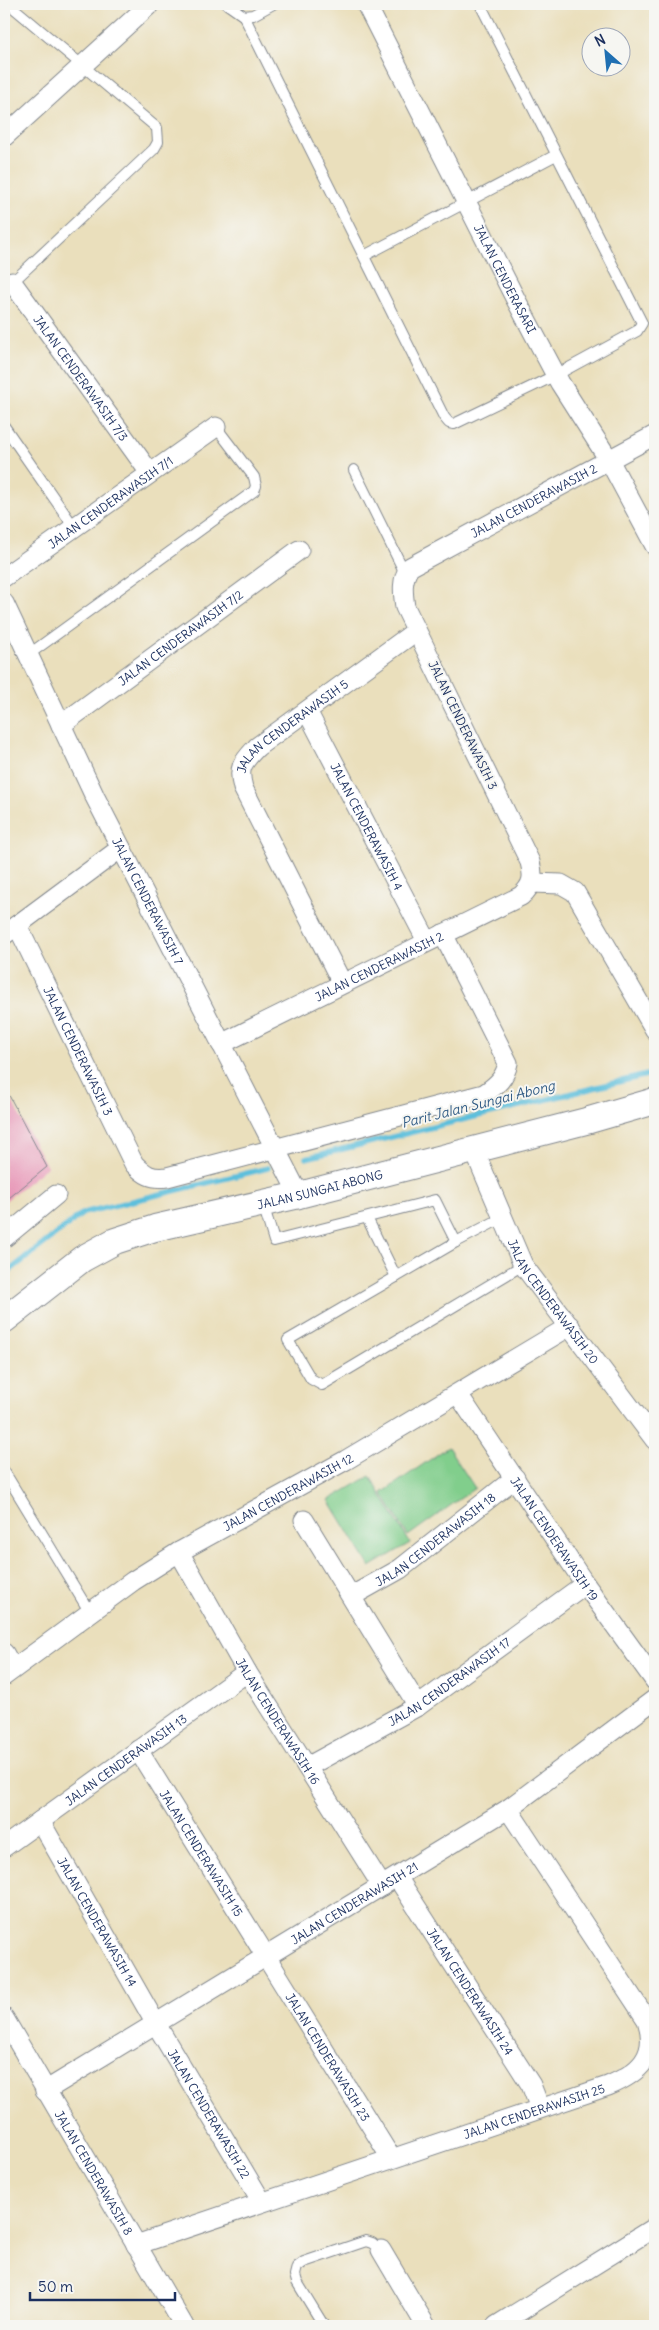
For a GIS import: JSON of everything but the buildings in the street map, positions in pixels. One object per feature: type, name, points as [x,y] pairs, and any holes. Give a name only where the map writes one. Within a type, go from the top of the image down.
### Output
[{"type":"street","points":[[6,130],[84,66],[150,4]]},
{"type":"street","name":"JALAN CENDERASARI","points":[[366,4],[556,375],[609,460],[655,546]]},
{"type":"street","name":"JALAN CENDERAWASIH 7/3","points":[[8,286],[150,473]]},
{"type":"street","name":"JALAN CENDERAWASIH 7/1","points":[[4,577],[216,427]]},
{"type":"street","name":"JALAN CENDERAWASIH 2","points":[[408,570],[655,435]]},
{"type":"street","name":"JALAN CENDERAWASIH 7/2","points":[[61,725],[299,550]]},
{"type":"street","name":"JALAN CENDERAWASIH 3","points":[[408,570],[403,588],[404,607],[530,862],[532,883]]},
{"type":"street","name":"JALAN CENDERAWASIH 7","points":[[4,604],[121,848],[299,1195]]},
{"type":"street","name":"JALAN CENDERAWASIH 5","points":[[342,983],[243,788],[239,773],[244,760],[257,746],[416,631]]},
{"type":"street","name":"JALAN CENDERAWASIH 4","points":[[274,1148],[484,1094],[497,1086],[506,1073],[508,1063],[307,711]]},
{"type":"street","points":[[10,930],[121,848]]},
{"type":"street","points":[[532,883],[561,884],[575,892],[655,1030]]},
{"type":"street","name":"JALAN CENDERAWASIH 2","points":[[221,1044],[522,896],[532,883]]},
{"type":"street","name":"JALAN CENDERAWASIH 3","points":[[10,930],[134,1164],[144,1174],[154,1178],[167,1177],[274,1148]]},
{"type":"street","name":"JALAN SUNGAI ABONG","points":[[4,1320],[82,1259],[115,1241],[155,1228],[299,1195],[655,1101]]},
{"type":"street","name":"JALAN CENDERAWASIH 20","points":[[474,1150],[523,1265],[655,1440]]},
{"type":"street","points":[[4,1238],[56,1195]]},
{"type":"street","name":"JALAN CENDERAWASIH 12","points":[[7,1666],[132,1581],[179,1552],[228,1527],[458,1394],[570,1326]]},
{"type":"street","name":"JALAN CENDERAWASIH 19","points":[[458,1394],[585,1584],[655,1681]]},
{"type":"street","name":"JALAN CENDERAWASIH 18","points":[[352,1596],[400,1569],[515,1478]]},
{"type":"street","points":[[304,1520],[418,1706]]},
{"type":"street","name":"JALAN CENDERAWASIH 16","points":[[179,1552],[247,1672],[307,1767],[389,1882]]},
{"type":"street","name":"JALAN CENDERAWASIH 17","points":[[307,1767],[418,1706],[585,1584]]},
{"type":"street","name":"JALAN CENDERAWASIH 13","points":[[4,1847],[247,1672]]},
{"type":"street","name":"JALAN CENDERAWASIH 21","points":[[45,2091],[508,1809],[655,1699]]},
{"type":"street","name":"JALAN CENDERAWASIH 15","points":[[138,1750],[265,1957]]},
{"type":"street","name":"JALAN CENDERAWASIH 25","points":[[136,2245],[608,2086],[635,2072],[650,2054],[653,2033],[636,2002],[508,1809]]},
{"type":"street","name":"JALAN CENDERAWASIH 14","points":[[40,1821],[156,2024]]},
{"type":"street","name":"JALAN CENDERAWASIH 24","points":[[389,1882],[531,2085],[540,2108]]},
{"type":"street","name":"JALAN CENDERAWASIH 23","points":[[265,1957],[391,2158]]},
{"type":"street","name":"JALAN CENDERAWASIH 8","points":[[4,2018],[184,2326]]},
{"type":"street","name":"JALAN CENDERAWASIH 22","points":[[156,2024],[262,2202]]},
{"type":"street","points":[[496,2326],[655,2227]]},
{"type":"street","points":[[381,2250],[426,2326]]},
{"type":"lane","points":[[8,286],[147,155],[158,142],[157,128],[9,4]]},
{"type":"lane","points":[[227,4],[244,16],[449,422],[454,424],[462,422],[556,375],[637,331],[642,323],[480,4]]},
{"type":"lane","points":[[244,16],[253,15],[273,4]]},
{"type":"lane","points":[[364,256],[556,155]]},
{"type":"lane","points":[[4,426],[74,527]]},
{"type":"lane","points":[[28,655],[254,491],[256,481],[254,477],[216,427]]},
{"type":"lane","points":[[354,470],[408,570]]},
{"type":"lane","points":[[263,1204],[274,1242],[435,1200],[456,1242]]},
{"type":"lane","points":[[367,1218],[396,1277]]},
{"type":"lane","points":[[502,1218],[456,1242],[288,1340],[315,1383],[322,1385],[523,1265]]},
{"type":"lane","points":[[4,1471],[89,1612]]},
{"type":"lane","points":[[324,2326],[297,2282],[295,2275],[296,2267],[304,2262],[366,2241],[381,2250]]},
{"type":"green space","points":[[448,1447],[475,1488],[408,1536],[382,1493]]},
{"type":"green space","points":[[370,1476],[410,1543],[370,1567],[329,1500]]},
{"type":"waterway","name":"Parit Jalan Sungai Abong","points":[[306,1158],[655,1073]]},
{"type":"waterway","name":"Parit Jalan Sungai Abong","points":[[4,1275],[83,1213],[268,1168]]}]
